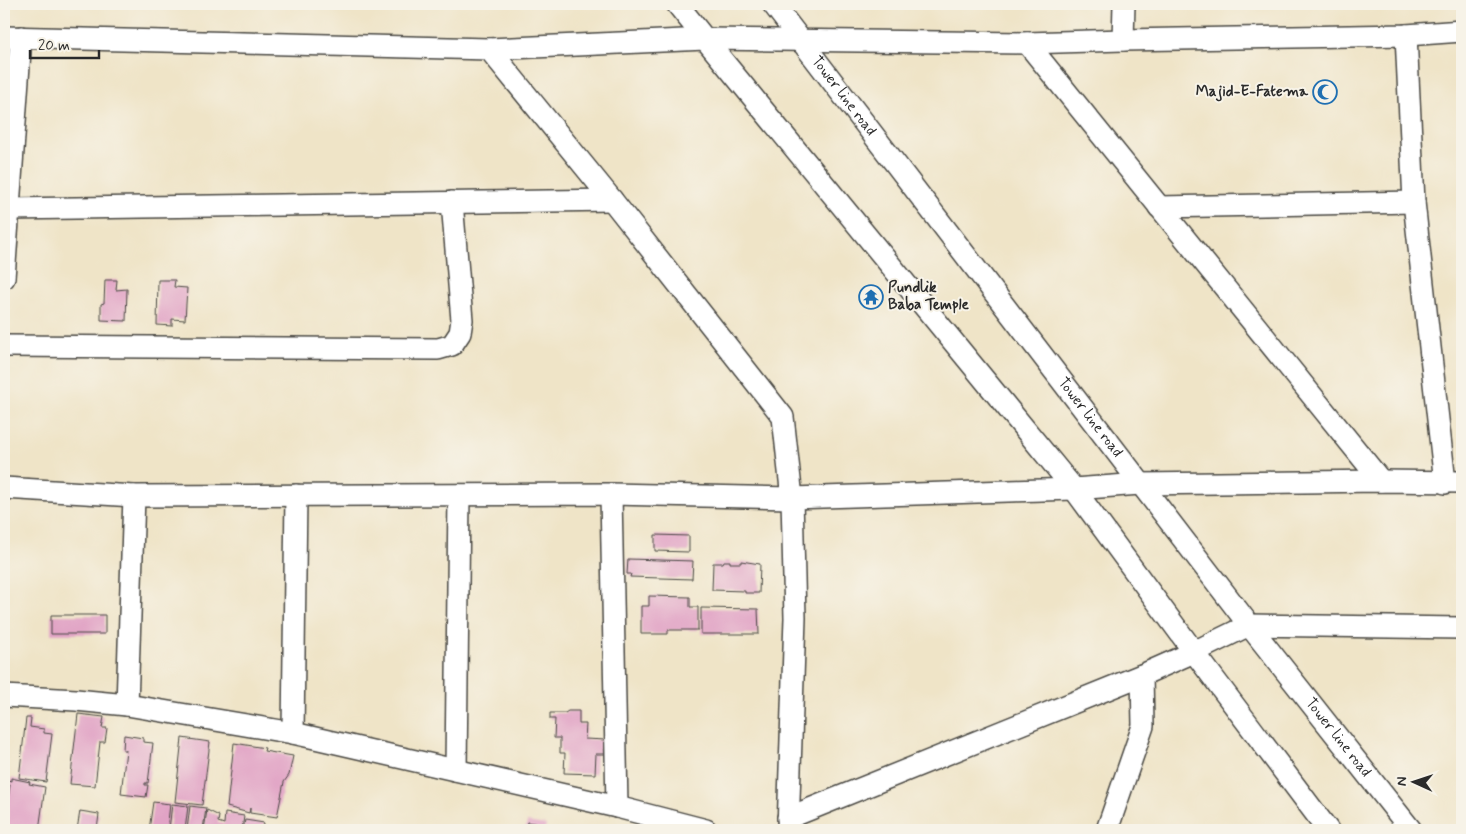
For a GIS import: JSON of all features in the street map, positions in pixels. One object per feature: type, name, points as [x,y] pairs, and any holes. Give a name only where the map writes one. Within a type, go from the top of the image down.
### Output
[{"type":"street","points":[[677,4],[1074,489],[1328,830]]},
{"type":"street","name":"Tower line road","points":[[773,4],[1140,484],[1411,830]]},
{"type":"street","points":[[1122,40],[1124,4]]},
{"type":"street","points":[[4,278],[9,209],[12,37],[489,48],[705,39],[1027,43],[1406,35],[1462,31]]},
{"type":"street","points":[[4,488],[134,496],[611,494],[792,498],[1074,489],[1140,484],[1381,481],[1453,483],[1414,202],[1406,35]]},
{"type":"street","points":[[1027,43],[1381,481]]},
{"type":"street","points":[[489,48],[783,417],[792,498],[795,618],[788,824],[1142,675],[1249,625],[1462,628]]},
{"type":"street","points":[[9,209],[612,200]]},
{"type":"street","points":[[4,346],[438,349],[452,345],[460,333],[462,320],[452,202]]},
{"type":"street","points":[[1159,207],[1414,202]]},
{"type":"street","points":[[611,494],[617,807]]},
{"type":"street","points":[[456,770],[460,495]]},
{"type":"street","points":[[128,705],[134,496]]},
{"type":"street","points":[[293,733],[296,496]]},
{"type":"street","points":[[1107,830],[1143,726],[1142,675]]},
{"type":"street","points":[[4,696],[128,705],[293,733],[617,807],[706,830]]},
{"type":"building","points":[[4,75],[7,75],[5,99],[4,99]]},
{"type":"building","points":[[105,280],[117,280],[116,290],[127,289],[126,321],[101,320],[101,304],[104,303]]},
{"type":"building","points":[[158,280],[175,280],[174,287],[187,288],[185,320],[172,319],[172,326],[157,325]]},
{"type":"building","points":[[655,535],[689,536],[689,552],[655,551]]},
{"type":"building","points":[[628,559],[693,561],[692,579],[630,577],[631,574],[627,574]]},
{"type":"building","points":[[724,561],[760,564],[759,593],[712,590],[713,563],[723,563]]},
{"type":"building","points":[[649,596],[690,597],[690,607],[698,607],[698,630],[668,630],[668,634],[641,634],[641,606],[649,606]]},
{"type":"building","points":[[701,608],[758,609],[759,634],[701,634]]},
{"type":"building","points":[[51,615],[105,615],[105,634],[51,634]]},
{"type":"building","points":[[568,711],[579,711],[579,724],[586,724],[585,739],[606,740],[606,754],[596,754],[595,774],[564,773],[565,753],[560,753],[560,738],[554,738],[555,719],[550,719],[550,713],[565,713]]},
{"type":"building","points":[[78,714],[104,717],[102,728],[107,728],[105,742],[100,742],[95,786],[70,784]]},
{"type":"building","points":[[26,718],[31,718],[30,727],[44,729],[44,733],[52,734],[46,782],[19,778]]},
{"type":"building","points":[[124,735],[143,738],[143,742],[153,743],[148,783],[145,783],[145,785],[148,785],[146,797],[121,794],[126,750],[123,750]]},
{"type":"building","points":[[182,738],[210,742],[202,805],[175,802]]},
{"type":"building","points":[[234,743],[265,748],[264,751],[293,756],[289,775],[284,782],[277,817],[250,813],[250,808],[249,813],[227,807]]},
{"type":"building","points":[[11,778],[45,787],[39,830],[4,830],[9,807],[7,807],[10,785],[7,784],[8,780],[11,781]]},
{"type":"building","points":[[153,802],[170,804],[167,830],[149,830]]},
{"type":"building","points":[[172,804],[188,806],[185,830],[169,830]]},
{"type":"building","points":[[190,806],[206,808],[203,830],[187,830]]},
{"type":"building","points":[[207,810],[219,816],[218,822],[224,824],[225,813],[244,816],[242,830],[204,830]]},
{"type":"building","points":[[80,811],[99,814],[97,830],[77,830]]},
{"type":"building","points":[[245,820],[264,823],[263,830],[243,830]]},
{"type":"building","points":[[527,822],[546,825],[545,830],[525,830]]},
{"type":"place","name":"Majid-E-Fatema","points":[[1325,92]]},
{"type":"place","name":"Pundlik Baba Temple","points":[[871,297]]}]
